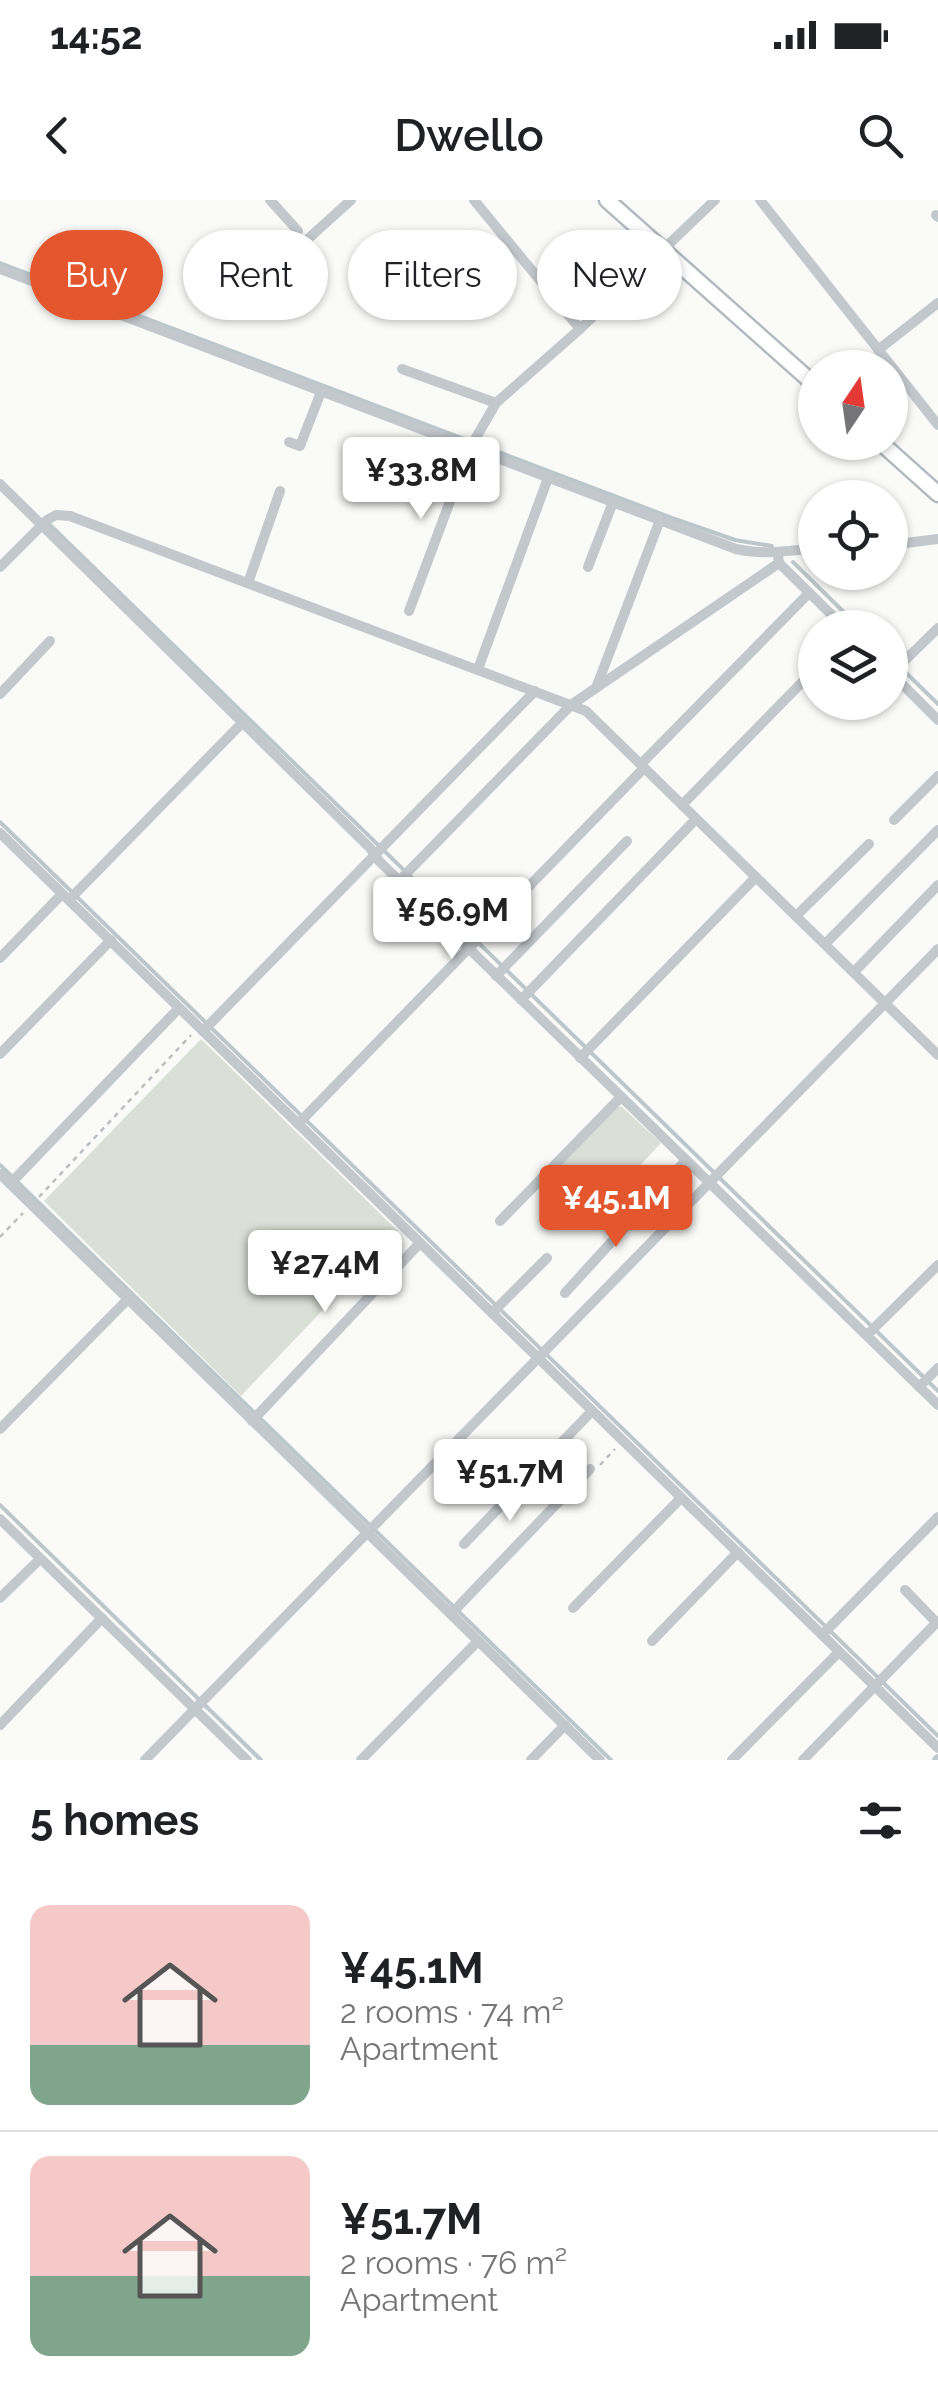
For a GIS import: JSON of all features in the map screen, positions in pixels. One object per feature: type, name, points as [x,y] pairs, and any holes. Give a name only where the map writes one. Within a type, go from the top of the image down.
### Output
[{"type":"main road","points":[[606,200],[640,230]]},
{"type":"main road","points":[[682,267],[798,370]]},
{"type":"main road","points":[[900,460],[938,494]]},
{"type":"street","points":[[270,200],[296,230]]},
{"type":"street","points":[[318,230],[351,200]]},
{"type":"street","points":[[474,200],[580,329]]},
{"type":"street","points":[[682,231],[715,200]]},
{"type":"street","points":[[760,200],[878,350],[938,303]]},
{"type":"street","points":[[0,269],[321,392],[472,444],[548,478],[736,549],[778,559],[826,610]]},
{"type":"street","points":[[409,611],[472,444],[496,403],[589,320]]},
{"type":"street","points":[[402,369],[496,403]]},
{"type":"street","points":[[908,388],[938,425]]},
{"type":"street","points":[[300,446],[321,392]]},
{"type":"street","points":[[478,670],[548,478]]},
{"type":"street","points":[[0,484],[44,522],[242,722],[584,1053],[620,1098],[686,1160],[714,1178],[924,1382],[938,1405]]},
{"type":"street","points":[[248,583],[280,490]]},
{"type":"street","points":[[588,568],[613,502]]},
{"type":"street","points":[[0,566],[44,522],[56,514],[70,516],[586,711],[938,1055]]},
{"type":"street","points":[[596,688],[660,520]]},
{"type":"street","points":[[908,543],[938,539]]},
{"type":"street","points":[[403,876],[572,706],[778,559],[798,550]]},
{"type":"street","points":[[302,1120],[809,592]]},
{"type":"street","points":[[908,657],[938,628]]},
{"type":"street","points":[[0,694],[50,642]]},
{"type":"street","points":[[908,685],[938,720]]},
{"type":"street","points":[[682,804],[798,686]]},
{"type":"street","points":[[204,1027],[534,691]]},
{"type":"street","points":[[0,958],[70,896],[242,722]]},
{"type":"street","points":[[894,820],[938,776]]},
{"type":"street","points":[[525,996],[696,818]]},
{"type":"street","points":[[825,944],[938,830]]},
{"type":"street","points":[[0,833],[70,896],[179,1008],[302,1120],[419,1244],[543,1353],[592,1411],[826,1631],[838,1652],[879,1683],[938,1748]]},
{"type":"street","points":[[500,972],[628,841]]},
{"type":"street","points":[[796,916],[870,844]]},
{"type":"street","points":[[584,1053],[756,876]]},
{"type":"street","points":[[854,972],[938,885]]},
{"type":"street","points":[[0,1054],[110,940]]},
{"type":"street","points":[[145,1760],[938,949]]},
{"type":"street","points":[[13,1180],[179,1008]]},
{"type":"street","points":[[500,1221],[620,1098]]},
{"type":"street","points":[[566,1292],[686,1160]]},
{"type":"street","points":[[0,1174],[13,1180],[35,1201],[128,1299],[455,1611],[478,1641],[600,1760]]},
{"type":"street","points":[[256,1417],[419,1244]]},
{"type":"street","points":[[496,1309],[547,1258]]},
{"type":"street","points":[[872,1331],[938,1265]]},
{"type":"street","points":[[0,1429],[128,1299]]},
{"type":"street","points":[[924,1382],[938,1368]]},
{"type":"street","points":[[464,1544],[592,1411]]},
{"type":"street","points":[[455,1611],[590,1469]]},
{"type":"street","points":[[573,1608],[681,1498]]},
{"type":"street","points":[[826,1631],[938,1516]]},
{"type":"street","points":[[0,1519],[102,1618],[200,1705],[246,1760]]},
{"type":"street","points":[[652,1641],[738,1552]]},
{"type":"street","points":[[0,1598],[40,1558]]},
{"type":"street","points":[[803,1760],[937,1622],[904,1590]]},
{"type":"street","points":[[0,1726],[102,1618]]},
{"type":"street","points":[[361,1760],[478,1641]]},
{"type":"street","points":[[732,1760],[838,1652]]},
{"type":"street","points":[[531,1760],[565,1725]]},
{"type":"path","points":[[0,1237],[204,1027]]},
{"type":"path","points":[[590,1469],[596,1468],[623,1440]]},
{"type":"shaded area","points":[[201,1039],[398,1231],[241,1396],[44,1201]]},
{"type":"shaded area","points":[[616,1106],[622,1107],[661,1143],[586,1223],[544,1183]]},
{"type":"waterway","points":[[0,263],[675,519],[735,540],[772,546]]},
{"type":"waterway","points":[[47,522],[938,1391]]},
{"type":"waterway","points":[[793,562],[842,610]]},
{"type":"waterway","points":[[908,675],[938,704]]},
{"type":"waterway","points":[[0,822],[938,1736]]},
{"type":"waterway","points":[[0,1165],[611,1760]]},
{"type":"waterway","points":[[0,1505],[261,1760]]}]
